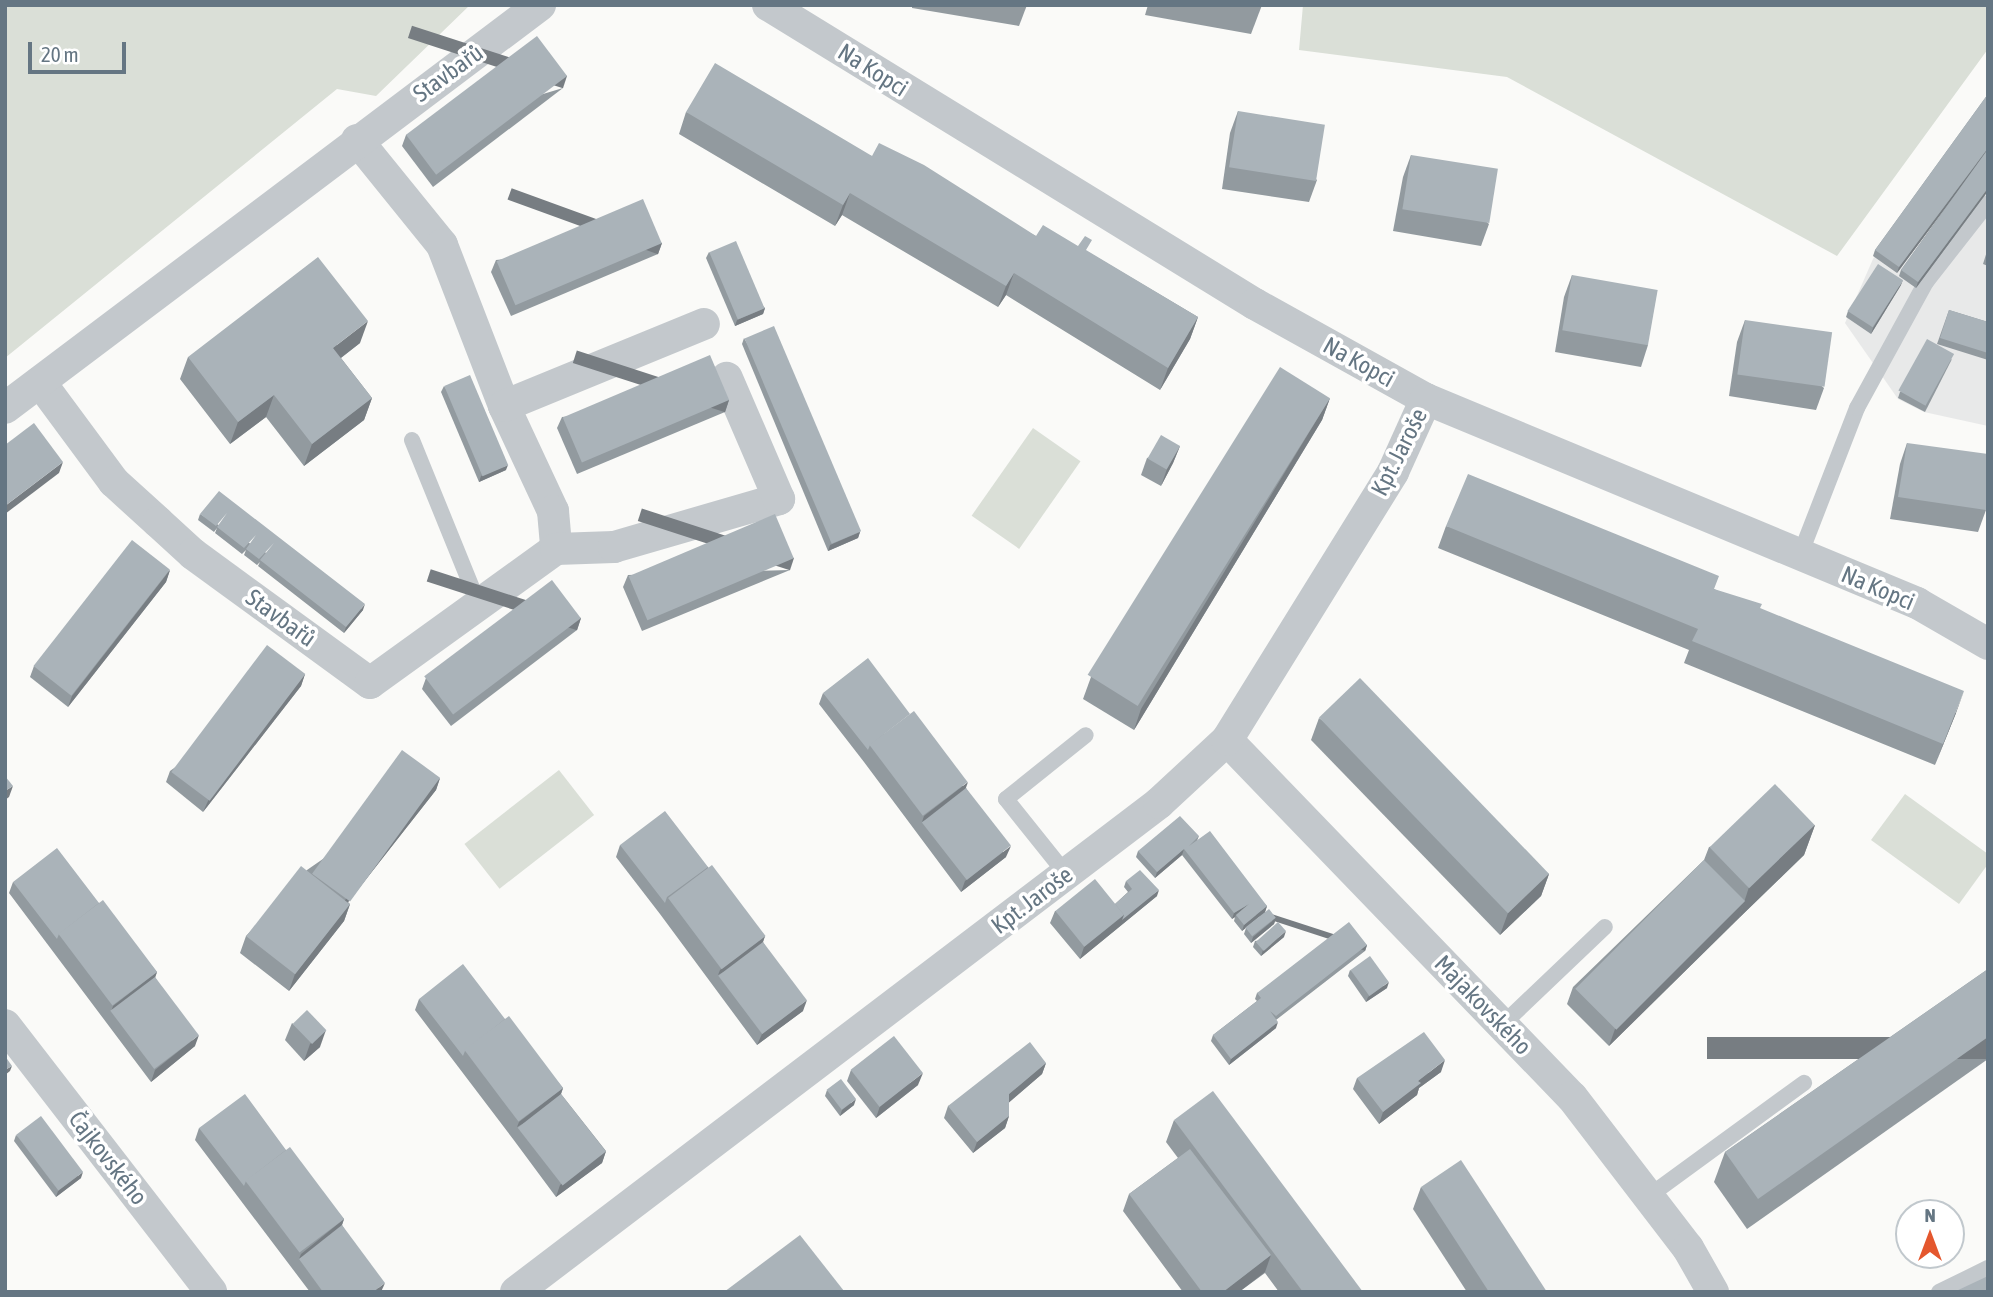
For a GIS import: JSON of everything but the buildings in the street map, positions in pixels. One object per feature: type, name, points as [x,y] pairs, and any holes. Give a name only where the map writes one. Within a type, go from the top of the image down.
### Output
[{"type":"street","name":"Stavbařů","points":[[5,408],[356,140],[540,5]]},
{"type":"street","name":"Na Kopci","points":[[768,5],[1255,304],[1426,399],[1917,603],[1988,644]]},
{"type":"street","points":[[356,140],[442,245],[504,406],[553,512],[556,549],[614,547],[779,499],[727,379]]},
{"type":"street","points":[[504,406],[704,324]]},
{"type":"street","name":"Stavbařů","points":[[40,382],[114,482],[193,554],[370,683],[556,549]]},
{"type":"street","name":"Kpt. Jaroše","points":[[516,1292],[1159,803],[1227,740],[1392,471],[1426,399]]},
{"type":"street","name":"Majakovského","points":[[1227,740],[1572,1097],[1688,1248],[1713,1292]]},
{"type":"street","name":"Čajkovského","points":[[5,1025],[211,1292]]},
{"type":"lane","points":[[1800,555],[1864,396],[1926,282],[1988,203]]},
{"type":"lane","points":[[412,440],[479,604]]},
{"type":"lane","points":[[1066,874],[1006,799],[1086,735]]},
{"type":"lane","points":[[1502,1025],[1605,927]]},
{"type":"lane","points":[[1649,1196],[1804,1083]]},
{"type":"lane","points":[[1939,1292],[1988,1268]]},
{"type":"shaded area","points":[[5,5],[470,5],[376,96],[337,89],[5,358]]},
{"type":"shaded area","points":[[1303,5],[1988,5],[1988,49],[1837,256],[1507,77],[1299,50]]},
{"type":"shaded area","points":[[1988,100],[1988,426],[1924,412],[1898,399],[1845,323],[1873,259]]},
{"type":"shaded area","points":[[1033,428],[1081,461],[1019,549],[972,516]]},
{"type":"shaded area","points":[[559,770],[594,815],[500,889],[464,844]]},
{"type":"shaded area","points":[[1905,794],[1988,854],[1988,864],[1959,904],[1871,840]]}]
